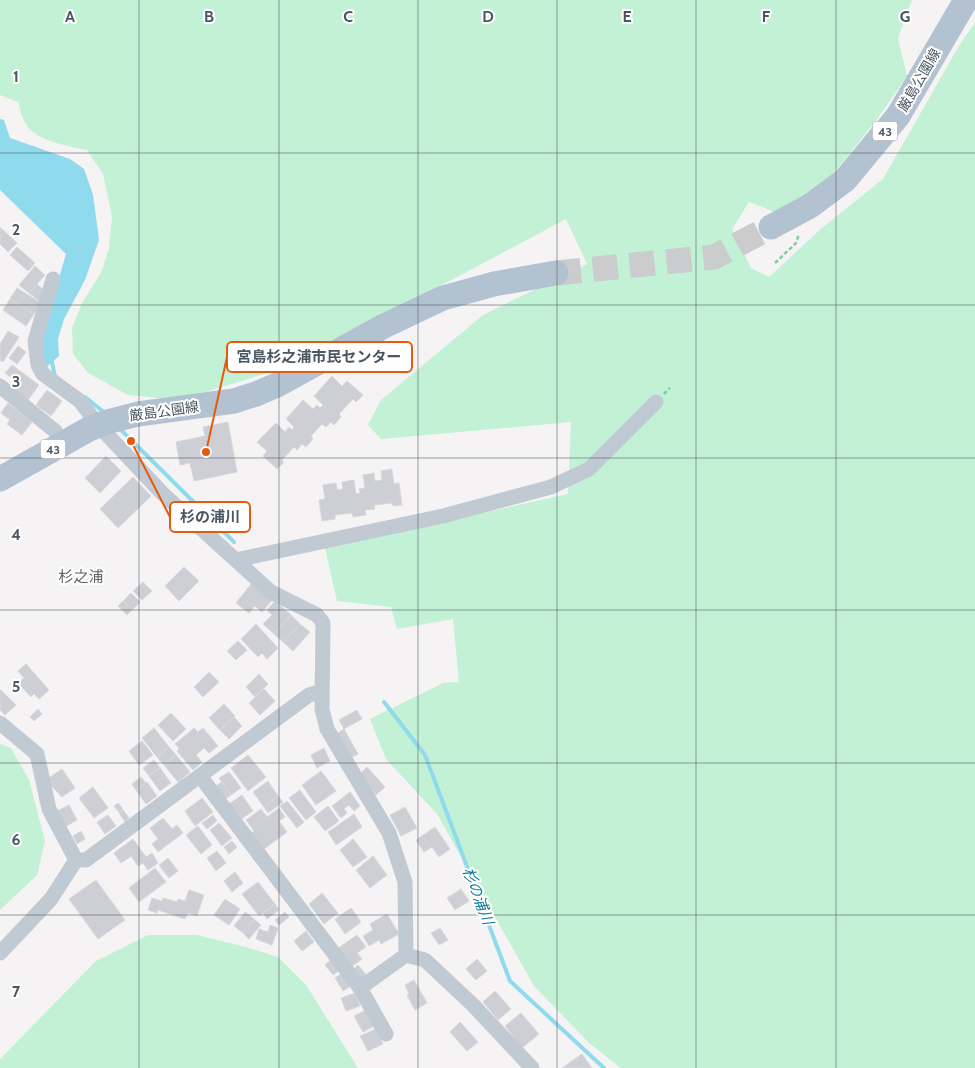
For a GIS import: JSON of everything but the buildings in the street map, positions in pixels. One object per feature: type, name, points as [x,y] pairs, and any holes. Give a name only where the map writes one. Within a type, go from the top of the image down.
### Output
[{"type":"main road","name":"厳島公園線","points":[[771,228],[810,206],[844,180],[898,116],[966,0]]},
{"type":"main road","name":"厳島公園線","points":[[0,479],[62,444],[112,421],[234,401],[256,394],[277,385],[384,326],[443,298],[494,284],[556,273]]},
{"type":"street","points":[[53,279],[35,341],[38,365],[43,374],[112,421],[162,494],[271,592],[317,615],[323,622],[322,709],[327,729],[389,833],[405,882],[406,955]]},
{"type":"street","points":[[0,386],[55,431],[62,444]]},
{"type":"street","points":[[236,560],[443,516],[551,487],[589,469],[656,402]]},
{"type":"street","points":[[76,860],[86,860],[309,695],[322,690]]},
{"type":"street","points":[[0,723],[37,754],[49,809],[76,860]]},
{"type":"street","points":[[200,776],[360,988],[386,1034]]},
{"type":"street","points":[[0,953],[51,899],[76,860]]},
{"type":"street","points":[[360,988],[406,955]]},
{"type":"street","points":[[406,955],[425,960],[472,1005],[532,1068]]},
{"type":"green space","points":[[0,0],[912,0],[898,38],[907,76],[875,122],[834,173],[780,214],[749,202],[732,229],[751,268],[769,277],[822,228],[883,179],[960,44],[975,23],[975,1068],[621,1068],[589,1043],[534,986],[437,814],[386,759],[370,719],[443,683],[459,682],[453,619],[397,629],[391,607],[337,601],[325,548],[568,494],[571,422],[381,439],[368,425],[381,400],[483,315],[587,264],[566,219],[290,366],[209,391],[169,399],[128,395],[88,373],[73,354],[72,328],[82,303],[102,271],[109,248],[112,216],[103,174],[87,150],[63,145],[38,135],[26,124],[18,102],[0,95]]},
{"type":"green space","points":[[0,744],[11,748],[29,780],[45,841],[37,875],[0,910]]},
{"type":"green space","points":[[148,935],[197,935],[278,957],[306,985],[358,1068],[0,1068],[0,1059],[96,961]]},
{"type":"water","points":[[0,119],[4,120],[10,138],[70,159],[84,169],[93,195],[99,240],[85,280],[64,319],[58,339],[59,356],[45,368],[42,336],[66,254],[0,190]]},
{"type":"waterway","name":"杉の浦川","points":[[52,362],[55,377]]},
{"type":"waterway","name":"杉の浦川","points":[[85,397],[105,413]]},
{"type":"waterway","name":"杉の浦川","points":[[118,427],[234,542]]},
{"type":"waterway","name":"杉の浦川","points":[[384,702],[425,755],[510,981],[604,1068]]},
{"type":"tunnel","points":[[556,273],[714,257],[771,227]]},
{"type":"place","name":"杉の浦川","points":[[131,441]]},
{"type":"place","name":"宮島杉之浦市民センター","points":[[206,452]]},
{"type":"district","name":"杉之浦","points":[[81,577]]}]
